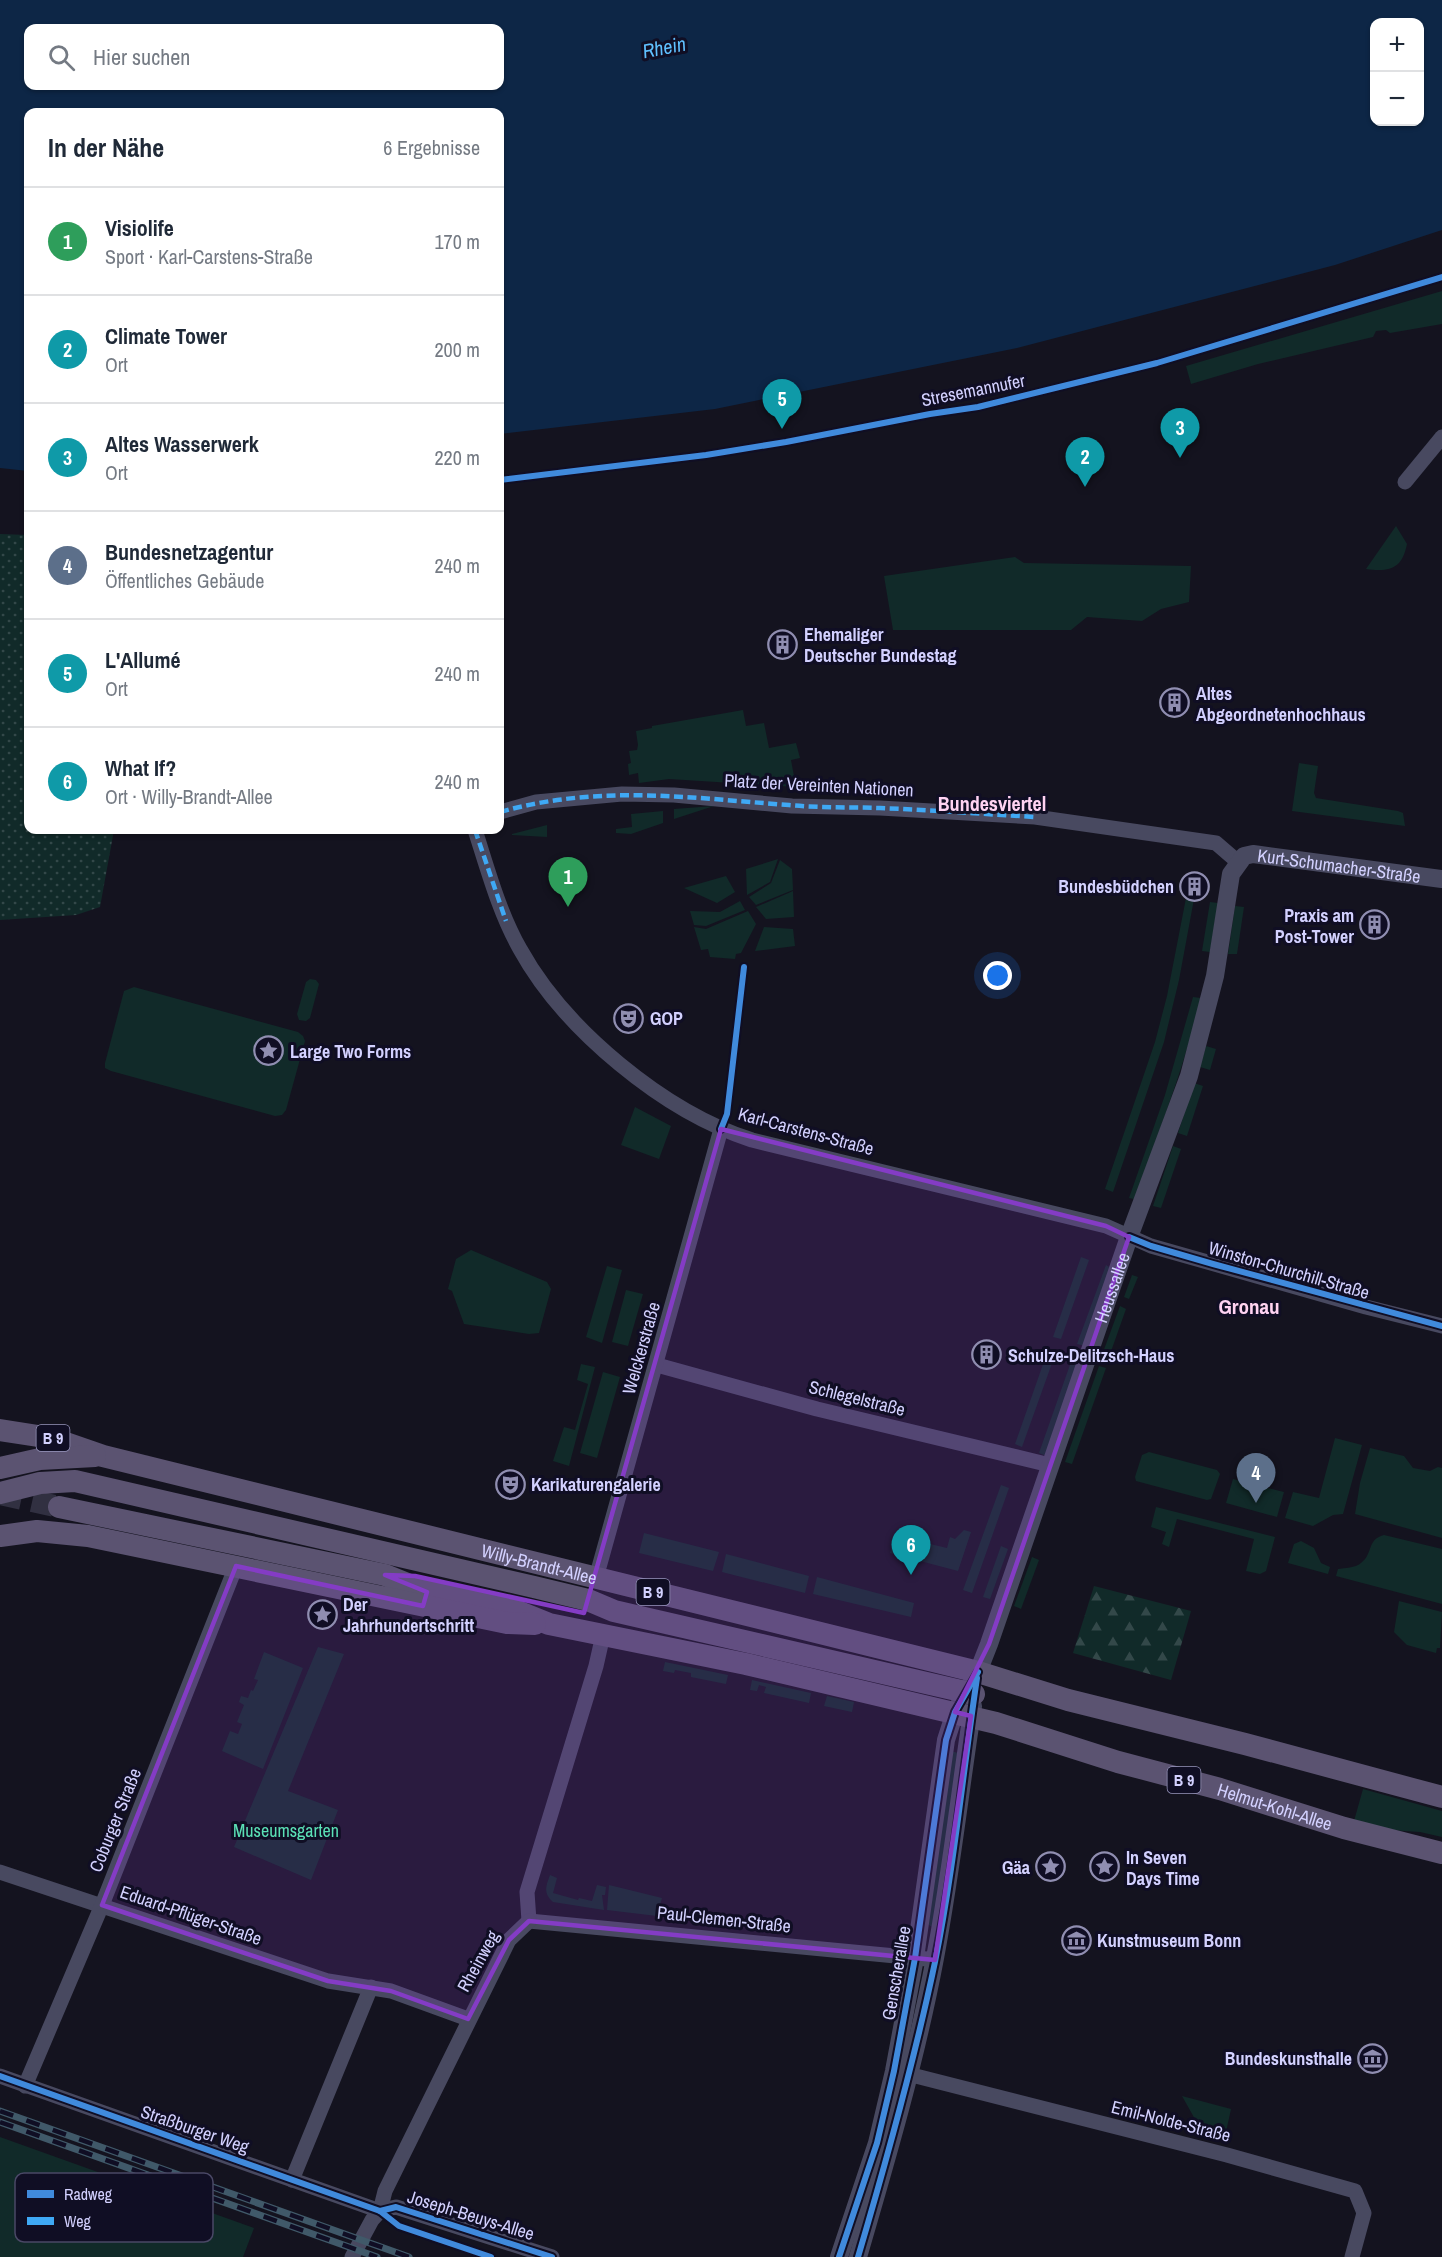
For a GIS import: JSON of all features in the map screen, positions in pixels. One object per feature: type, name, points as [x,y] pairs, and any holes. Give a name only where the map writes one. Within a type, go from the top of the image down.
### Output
[{"type":"main road","name":"B 9","points":[[0,1430],[51,1438],[103,1456]]},
{"type":"main road","name":"Willy-Brandt-Allee","points":[[103,1456],[596,1578],[972,1686]]},
{"type":"main road","points":[[0,1468],[40,1459],[103,1456]]},
{"type":"main road","points":[[0,1493],[40,1483],[75,1481],[588,1600],[614,1611],[972,1686]]},
{"type":"main road","name":"B 9","points":[[59,1507],[385,1575],[417,1588],[502,1605],[549,1624],[757,1666],[963,1714]]},
{"type":"main road","points":[[0,1536],[37,1531],[108,1539],[507,1623],[549,1624]]},
{"type":"main road","points":[[385,1575],[415,1576],[583,1613],[614,1611]]},
{"type":"main road","points":[[588,1600],[596,1578]]},
{"type":"main road","name":"B 9","points":[[972,1686],[1068,1700],[1245,1743],[1442,1797]]},
{"type":"main road","name":"Helmut-Kohl-Allee","points":[[963,1714],[1118,1762],[1220,1789],[1344,1828],[1442,1852]]},
{"type":"street","points":[[1405,482],[1442,437]]},
{"type":"street","name":"Platz der Vereinten Nationen","points":[[504,811],[536,802],[622,794],[674,795],[792,806],[880,808],[1035,817],[1216,843],[1238,862]]},
{"type":"street","name":"Karl-Carstens-Straße","points":[[476,834],[506,921],[521,950],[566,1013],[637,1077],[662,1096],[721,1129],[752,1140],[1106,1227],[1129,1237]]},
{"type":"street","name":"Kurt-Schumacher-Straße","points":[[1238,862],[1244,856],[1253,854],[1442,879]]},
{"type":"street","name":"Heussallee","points":[[972,1686],[1129,1237],[1189,1076],[1215,976],[1231,874],[1238,862]]},
{"type":"street","name":"Welckerstraße","points":[[596,1578],[721,1129]]},
{"type":"street","name":"Winston-Churchill-Straße","points":[[1129,1237],[1151,1246],[1213,1264],[1442,1326]]},
{"type":"street","name":"Schlegelstraße","points":[[657,1365],[817,1409],[1050,1465]]},
{"type":"street","name":"Coburger Straße","points":[[25,2086],[102,1905],[236,1566]]},
{"type":"street","points":[[530,1921],[527,1892],[596,1666],[603,1635]]},
{"type":"street","name":"Genscherallee","points":[[858,2257],[902,2073],[935,1960],[950,1876],[963,1714],[972,1686]]},
{"type":"street","name":"Genscherallee","points":[[839,2257],[902,2073],[915,1958],[946,1740],[963,1714]]},
{"type":"street","name":"Eduard-Pflüger-Straße","points":[[0,1872],[328,1981],[391,1991],[468,2019]]},
{"type":"street","name":"Paul-Clemen-Straße","points":[[530,1921],[915,1958]]},
{"type":"street","name":"Rheinweg","points":[[352,2257],[372,2220],[380,2211],[385,2192],[468,2019],[509,1940],[530,1921]]},
{"type":"street","name":"Genscherallee","points":[[915,1958],[935,1960]]},
{"type":"street","points":[[292,2180],[371,1987]]},
{"type":"street","name":"Emil-Nolde-Straße","points":[[902,2073],[1215,2152],[1355,2191],[1364,2213],[1352,2257]]},
{"type":"street","name":"Straßburger Weg","points":[[0,2076],[380,2211]]},
{"type":"street","name":"Joseph-Beuys-Allee","points":[[380,2211],[396,2207],[552,2257]]},
{"type":"highlighted area","points":[[721,1129],[1106,1226],[1129,1237],[989,1644],[955,1712],[971,1716],[935,1960],[529,1921],[509,1940],[468,2019],[391,1991],[328,1981],[102,1905],[236,1566],[423,1606],[427,1592],[385,1575],[415,1576],[584,1613]]},
{"type":"green space","points":[[1442,291],[1442,324],[1390,333],[1386,330],[1376,331],[1373,337],[1258,364],[1191,384],[1186,366]]},
{"type":"green space","points":[[1396,526],[1407,544],[1402,559],[1394,567],[1388,569],[1366,569]]},
{"type":"green space","points":[[0,534],[24,535],[24,834],[113,834],[100,907],[76,915],[0,920]]},
{"type":"green space","points":[[1015,557],[1024,563],[1191,566],[1189,602],[1161,609],[1142,621],[1087,617],[1071,630],[893,630],[884,576]]},
{"type":"green space","points":[[743,710],[746,726],[764,723],[769,748],[796,743],[800,758],[791,760],[796,787],[669,779],[639,783],[638,773],[629,775],[628,764],[631,763],[629,751],[637,750],[638,745],[636,731],[652,728],[652,726]]},
{"type":"green space","points":[[1299,763],[1318,766],[1314,793],[1316,798],[1398,811],[1403,813],[1405,826],[1292,811]]},
{"type":"green space","points":[[714,806],[674,819],[674,809]]},
{"type":"green space","points":[[663,811],[663,823],[631,834],[616,833],[616,829],[632,827],[631,814]]},
{"type":"green space","points":[[547,825],[547,837],[512,835],[512,834]]},
{"type":"green space","points":[[778,859],[770,882],[747,895],[746,869]]},
{"type":"green space","points":[[780,860],[792,869],[793,890],[756,905],[749,897],[771,883]]},
{"type":"green space","points":[[726,876],[735,892],[717,903],[684,888]]},
{"type":"green space","points":[[793,891],[794,917],[766,919],[756,907]]},
{"type":"green space","points":[[1186,898],[1194,899],[1179,980],[1164,1042],[1113,1192],[1105,1189],[1155,1042],[1167,996]]},
{"type":"green space","points":[[740,901],[745,910],[706,926],[694,925],[690,911],[720,912]]},
{"type":"green space","points":[[1210,902],[1218,903],[1210,952],[1202,951]]},
{"type":"green space","points":[[1235,906],[1244,907],[1237,954],[1228,954]]},
{"type":"green space","points":[[748,911],[756,924],[741,953],[736,954],[735,959],[710,957],[708,949],[701,950],[694,927],[706,929]]},
{"type":"green space","points":[[764,927],[793,929],[795,946],[755,951]]},
{"type":"green space","points":[[310,979],[316,980],[319,984],[310,1018],[306,1021],[299,1020],[297,1014],[306,982]]},
{"type":"green space","points":[[134,987],[298,1032],[303,1036],[305,1041],[286,1110],[282,1115],[275,1116],[105,1068],[124,991]]},
{"type":"green space","points":[[1193,997],[1201,998],[1179,1075],[1134,1199],[1129,1198],[1165,1095]]},
{"type":"green space","points":[[1206,1046],[1216,1049],[1210,1070],[1200,1067]]},
{"type":"green space","points":[[1194,1083],[1203,1086],[1187,1136],[1178,1133]]},
{"type":"green space","points":[[635,1107],[671,1126],[659,1159],[621,1145]]},
{"type":"green space","points":[[1173,1146],[1181,1149],[1161,1208],[1153,1206]]},
{"type":"green space","points":[[471,1250],[547,1282],[551,1289],[539,1333],[529,1334],[464,1324],[452,1291],[448,1289],[456,1259]]},
{"type":"green space","points":[[1081,1257],[1089,1260],[1061,1339],[1053,1337]]},
{"type":"green space","points":[[1106,1265],[1109,1267],[1109,1274],[1085,1346],[1077,1344]]},
{"type":"green space","points":[[607,1266],[622,1270],[602,1343],[586,1337]]},
{"type":"green space","points":[[1132,1275],[1138,1277],[1129,1299],[1124,1297]]},
{"type":"green space","points":[[626,1290],[643,1294],[628,1346],[612,1342]]},
{"type":"green space","points":[[1120,1306],[1126,1309],[1109,1357],[1102,1355]]},
{"type":"green space","points":[[1048,1350],[1056,1352],[1022,1447],[1015,1444]]},
{"type":"green space","points":[[1072,1359],[1079,1362],[1046,1456],[1039,1453]]},
{"type":"green space","points":[[581,1364],[595,1367],[569,1466],[553,1461],[564,1427],[575,1430],[588,1384],[577,1380]]},
{"type":"green space","points":[[1099,1366],[1106,1368],[1072,1464],[1065,1462]]},
{"type":"green space","points":[[603,1372],[620,1377],[597,1458],[580,1453]]},
{"type":"green space","points":[[1335,1438],[1362,1445],[1343,1514],[1333,1515],[1313,1526],[1285,1518],[1293,1492],[1319,1498]]},
{"type":"green space","points":[[1370,1448],[1404,1456],[1413,1468],[1430,1471],[1438,1467],[1442,1468],[1442,1538],[1355,1514],[1360,1483]]},
{"type":"green space","points":[[1149,1452],[1217,1470],[1220,1474],[1211,1499],[1207,1500],[1136,1481],[1135,1477],[1142,1455]]},
{"type":"green space","points":[[1233,1479],[1284,1492],[1277,1517],[1226,1503]]},
{"type":"green space","points":[[1001,1485],[1009,1488],[972,1593],[963,1590]]},
{"type":"green space","points":[[1156,1507],[1275,1537],[1266,1571],[1260,1574],[1246,1571],[1254,1539],[1177,1519],[1169,1547],[1162,1544],[1166,1532],[1151,1527]]},
{"type":"green space","points":[[964,1530],[971,1532],[958,1571],[890,1553],[892,1547],[922,1555],[925,1547],[930,1544],[947,1548],[950,1537],[955,1539]]},
{"type":"green space","points":[[644,1533],[719,1552],[713,1571],[639,1553]]},
{"type":"green space","points":[[1384,1535],[1442,1549],[1442,1604],[1336,1576],[1338,1569],[1359,1565],[1368,1555],[1372,1543]]},
{"type":"green space","points":[[1301,1541],[1314,1548],[1321,1563],[1330,1567],[1328,1574],[1288,1563],[1294,1544]]},
{"type":"green space","points":[[1001,1546],[1008,1549],[990,1599],[983,1597]]},
{"type":"green space","points":[[726,1554],[809,1576],[805,1593],[722,1572]]},
{"type":"green space","points":[[1032,1557],[1039,1560],[1021,1609],[1014,1606]]},
{"type":"green space","points":[[817,1577],[914,1603],[911,1617],[813,1594]]},
{"type":"green space","points":[[1094,1586],[1191,1611],[1171,1680],[1073,1653]]},
{"type":"green space","points":[[1399,1601],[1442,1612],[1440,1648],[1437,1648],[1436,1653],[1407,1645],[1394,1632]]},
{"type":"green space","name":"Museumsgarten","points":[[318,1647],[344,1654],[288,1791],[338,1810],[311,1880],[234,1847]]},
{"type":"green space","points":[[264,1652],[303,1668],[263,1769],[222,1751],[230,1731],[238,1734],[242,1724],[237,1722],[244,1705],[239,1702],[241,1696],[248,1698],[251,1690],[253,1691],[258,1680],[254,1679]]},
{"type":"green space","points":[[665,1662],[728,1675],[726,1684],[691,1677],[691,1673],[675,1670],[674,1673],[663,1671]]},
{"type":"green space","points":[[752,1680],[811,1693],[809,1703],[764,1693],[766,1687],[759,1685],[757,1691],[750,1690]]},
{"type":"green space","points":[[827,1696],[854,1702],[852,1712],[824,1706]]},
{"type":"green space","points":[[951,1751],[958,1753],[933,1927],[928,1923]]},
{"type":"green space","points":[[1363,1789],[1442,1811],[1442,1837],[1420,1832],[1389,1830],[1354,1821]]},
{"type":"green space","points":[[550,1875],[557,1878],[553,1893],[578,1900],[579,1898],[592,1901],[597,1885],[606,1887],[605,1895],[602,1895],[604,1910],[553,1902],[546,1889]]},
{"type":"green space","points":[[609,1885],[662,1898],[657,1916],[607,1910]]},
{"type":"green space","points":[[1182,2096],[1231,2109],[1224,2141],[1205,2137]]},
{"type":"green space","points":[[0,2137],[100,2173],[15,2173],[15,2242],[213,2242],[213,2213],[254,2228],[243,2257],[0,2257]]},
{"type":"water","name":"Rhein","points":[[0,0],[1442,0],[1442,230],[1335,265],[1017,348],[715,409],[504,434],[504,108],[24,108],[24,471],[0,468]]},
{"type":"tunnel","points":[[0,1494],[59,1507]]},
{"type":"railway","points":[[0,2111],[174,2173]]},
{"type":"railway","points":[[0,2122],[142,2173]]},
{"type":"railway","points":[[213,2187],[409,2257]]},
{"type":"railway","points":[[213,2198],[377,2257]]},
{"type":"marked path","points":[[504,811],[573,798],[644,795],[812,807],[899,809],[1035,817]]},
{"type":"marked path","points":[[476,834],[506,921]]},
{"type":"cycle path","name":"Stresemannufer","points":[[504,480],[706,455],[978,407],[1157,363],[1442,277]]},
{"type":"cycle path","points":[[721,1129],[727,1114],[744,967]]},
{"type":"cycle path","points":[[1129,1237],[1151,1246],[1213,1264],[1442,1326]]},
{"type":"cycle path","points":[[839,2257],[877,2143],[894,2071],[915,1958],[946,1740],[955,1712],[978,1672]]},
{"type":"cycle path","points":[[858,2257],[900,2110],[935,1962],[953,1856],[977,1678]]},
{"type":"cycle path","points":[[0,2076],[380,2211],[399,2226],[491,2257]]},
{"type":"cycle path","points":[[380,2211],[396,2207],[552,2257]]},
{"type":"place","name":"L'Allumé","points":[[782,429]]},
{"type":"place","name":"Altes Wasserwerk","points":[[1180,458]]},
{"type":"place","name":"Climate Tower","points":[[1085,487]]},
{"type":"place","name":"Ehemaliger Deutscher Bundestag","points":[[783,644]]},
{"type":"place","name":"Altes Abgeordnetenhochhaus","points":[[1175,703]]},
{"type":"place","name":"Bundesbüdchen","points":[[1195,886]]},
{"type":"place","name":"Visiolife","points":[[568,907]]},
{"type":"place","name":"Praxis am Post-Tower","points":[[1375,925]]},
{"type":"place","name":"GOP","points":[[629,1018]]},
{"type":"place","name":"Large Two Forms","points":[[269,1051]]},
{"type":"place","name":"Schulze-Delitzsch-Haus","points":[[987,1355]]},
{"type":"place","name":"Karikaturengalerie","points":[[510,1484]]},
{"type":"place","name":"Bundesnetzagentur","points":[[1256,1503]]},
{"type":"place","name":"What If?","points":[[911,1575]]},
{"type":"place","name":"Der Jahrhundertschritt","points":[[322,1614]]},
{"type":"place","name":"Gäa","points":[[1051,1867]]},
{"type":"place","name":"In Seven Days Time","points":[[1105,1867]]},
{"type":"place","name":"Kunstmuseum Bonn","points":[[1076,1940]]},
{"type":"place","name":"Bundeskunsthalle","points":[[1373,2058]]},
{"type":"district","name":"Bundesviertel","points":[[992,803]]},
{"type":"district","name":"Gronau","points":[[1249,1306]]}]
